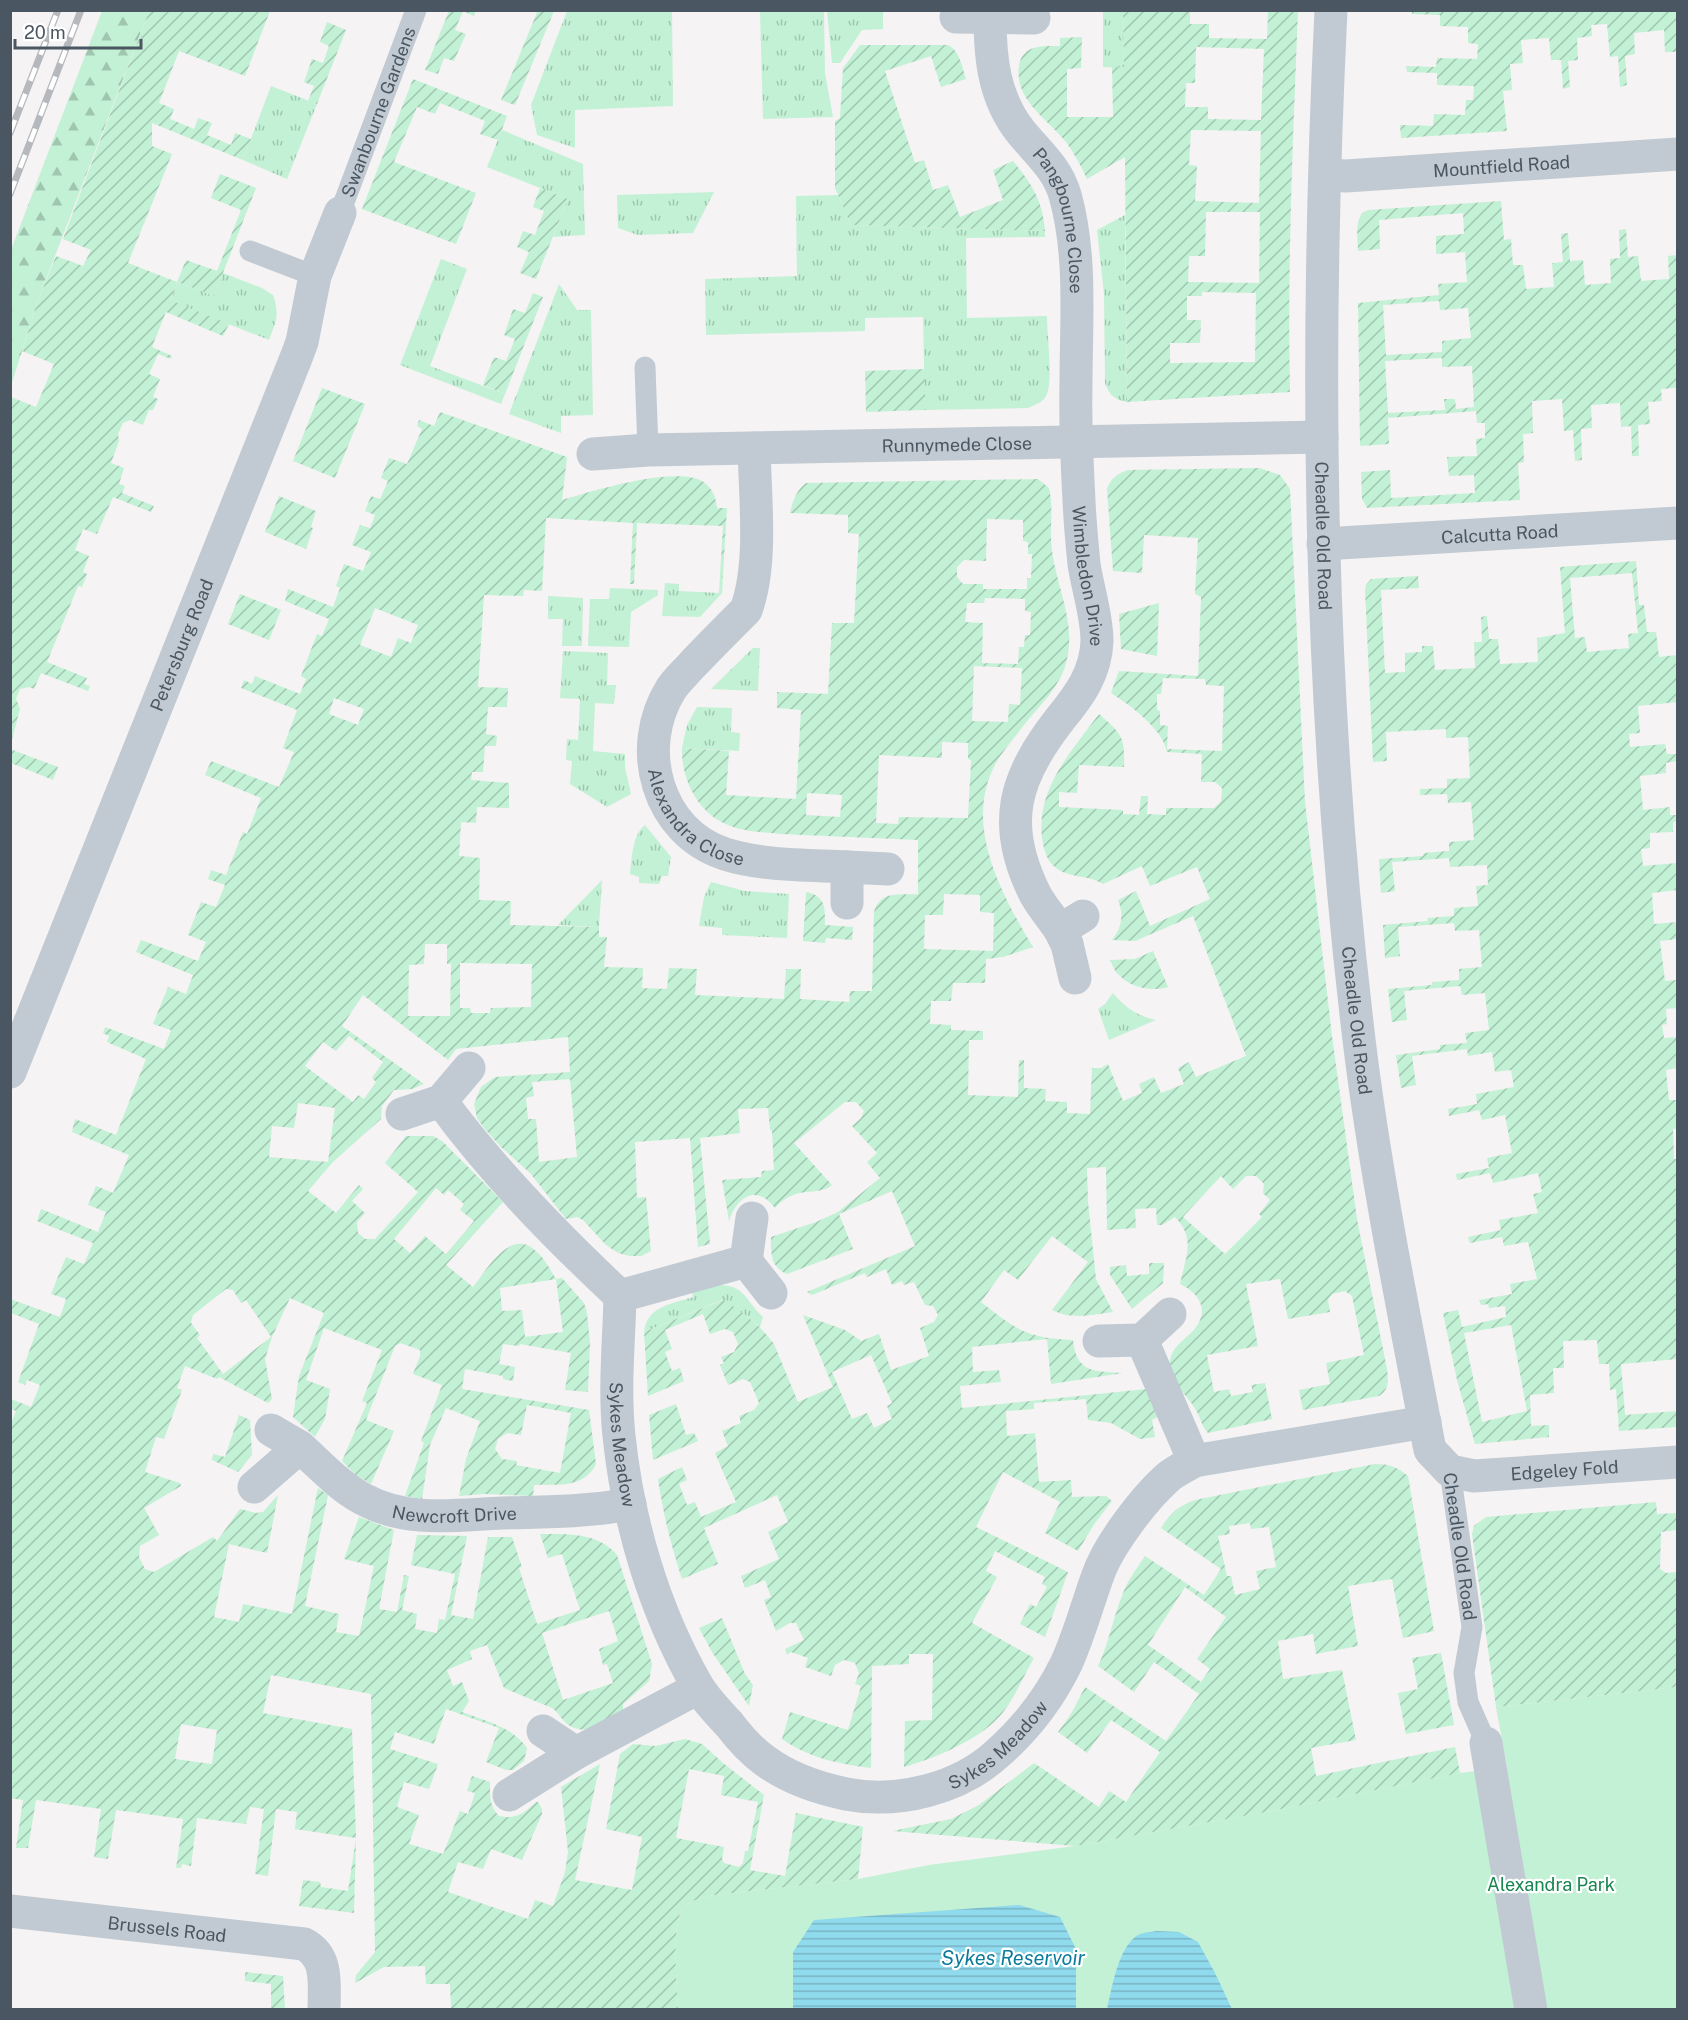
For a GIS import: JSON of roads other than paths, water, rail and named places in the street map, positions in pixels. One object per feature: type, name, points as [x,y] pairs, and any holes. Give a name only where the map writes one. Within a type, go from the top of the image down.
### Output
[{"type":"street","name":"Cheadle Old Road","points":[[1331,10],[1324,176],[1322,437],[1323,544],[1331,747],[1361,1053],[1370,1120],[1391,1246],[1431,1450],[1450,1471]]},
{"type":"street","points":[[956,16],[1034,18]]},
{"type":"street","name":"Pangbourne Close","points":[[990,17],[991,59],[999,96],[1022,133],[1057,174],[1065,194],[1071,220],[1075,263],[1077,441]]},
{"type":"street","name":"Mountfield Road","points":[[1324,176],[1677,154]]},
{"type":"street","name":"Petersburg Road","points":[[10,1072],[296,358],[302,342],[315,276],[339,213]]},
{"type":"street","name":"Runnymede Close","points":[[593,454],[648,450],[1322,437]]},
{"type":"street","name":"Wimbledon Drive","points":[[1075,978],[1067,944],[1072,923],[1036,895],[1022,862],[1014,823],[1019,789],[1026,770],[1034,755],[1083,690],[1095,656],[1097,628],[1084,564],[1077,441]]},
{"type":"street","name":"Alexandra Close","points":[[754,448],[755,563],[752,593],[746,610],[672,687],[662,706],[652,759],[658,786],[670,812],[683,828],[699,841],[725,854],[753,860],[888,868]]},
{"type":"street","name":"Calcutta Road","points":[[1323,544],[1677,523]]},
{"type":"street","points":[[847,867],[847,903]]},
{"type":"street","points":[[402,1114],[441,1101],[470,1068]]},
{"type":"street","points":[[441,1101],[464,1131],[554,1231],[620,1296],[746,1261]]},
{"type":"street","points":[[752,1218],[746,1261],[771,1293]]},
{"type":"street","name":"Sykes Meadow","points":[[620,1296],[617,1355],[619,1435],[630,1504],[646,1568],[669,1629],[698,1688],[747,1745],[764,1761],[794,1778],[832,1791],[866,1797],[887,1797],[933,1789],[963,1777],[996,1755],[1028,1722],[1065,1667],[1104,1560],[1134,1516],[1167,1478],[1194,1461],[1425,1422]]},
{"type":"street","points":[[1099,1341],[1142,1340],[1170,1314]]},
{"type":"street","points":[[1142,1340],[1194,1461]]},
{"type":"street","name":"Newcroft Drive","points":[[271,1430],[300,1447],[355,1494],[371,1503],[401,1514],[442,1516],[566,1512],[630,1504]]},
{"type":"street","points":[[254,1487],[300,1447]]},
{"type":"street","name":"Edgeley Fold","points":[[1450,1471],[1474,1476],[1677,1462]]},
{"type":"street","points":[[509,1795],[576,1753],[698,1688]]},
{"type":"street","points":[[543,1731],[576,1753]]},
{"type":"street","name":"Cheadle Old Road","points":[[1486,1743],[1531,2010]]},
{"type":"street","name":"Brussels Road","points":[[10,1911],[304,1944],[318,1954],[322,1967],[324,2010]]},
{"type":"lane","name":"Swanbourne Gardens","points":[[339,213],[416,10]]},
{"type":"lane","points":[[250,251],[315,276]]},
{"type":"lane","points":[[645,367],[648,450]]},
{"type":"lane","name":"Cheadle Old Road","points":[[1450,1471],[1472,1627],[1464,1673],[1468,1702],[1486,1743]]},
{"type":"water","name":"Sykes Reservoir","points":[[1019,1905],[1060,1917],[1076,1949],[1076,2009],[793,2009],[793,1952],[814,1920]]},
{"type":"water","points":[[1157,1931],[1179,1932],[1198,1942],[1232,2009],[1107,2009],[1117,1969],[1125,1949],[1138,1935]]},
{"type":"railway","points":[[10,133],[58,10]]},
{"type":"railway","points":[[10,194],[81,10]]},
{"type":"park label","name":"Alexandra Park","points":[[1551,1884]]}]
